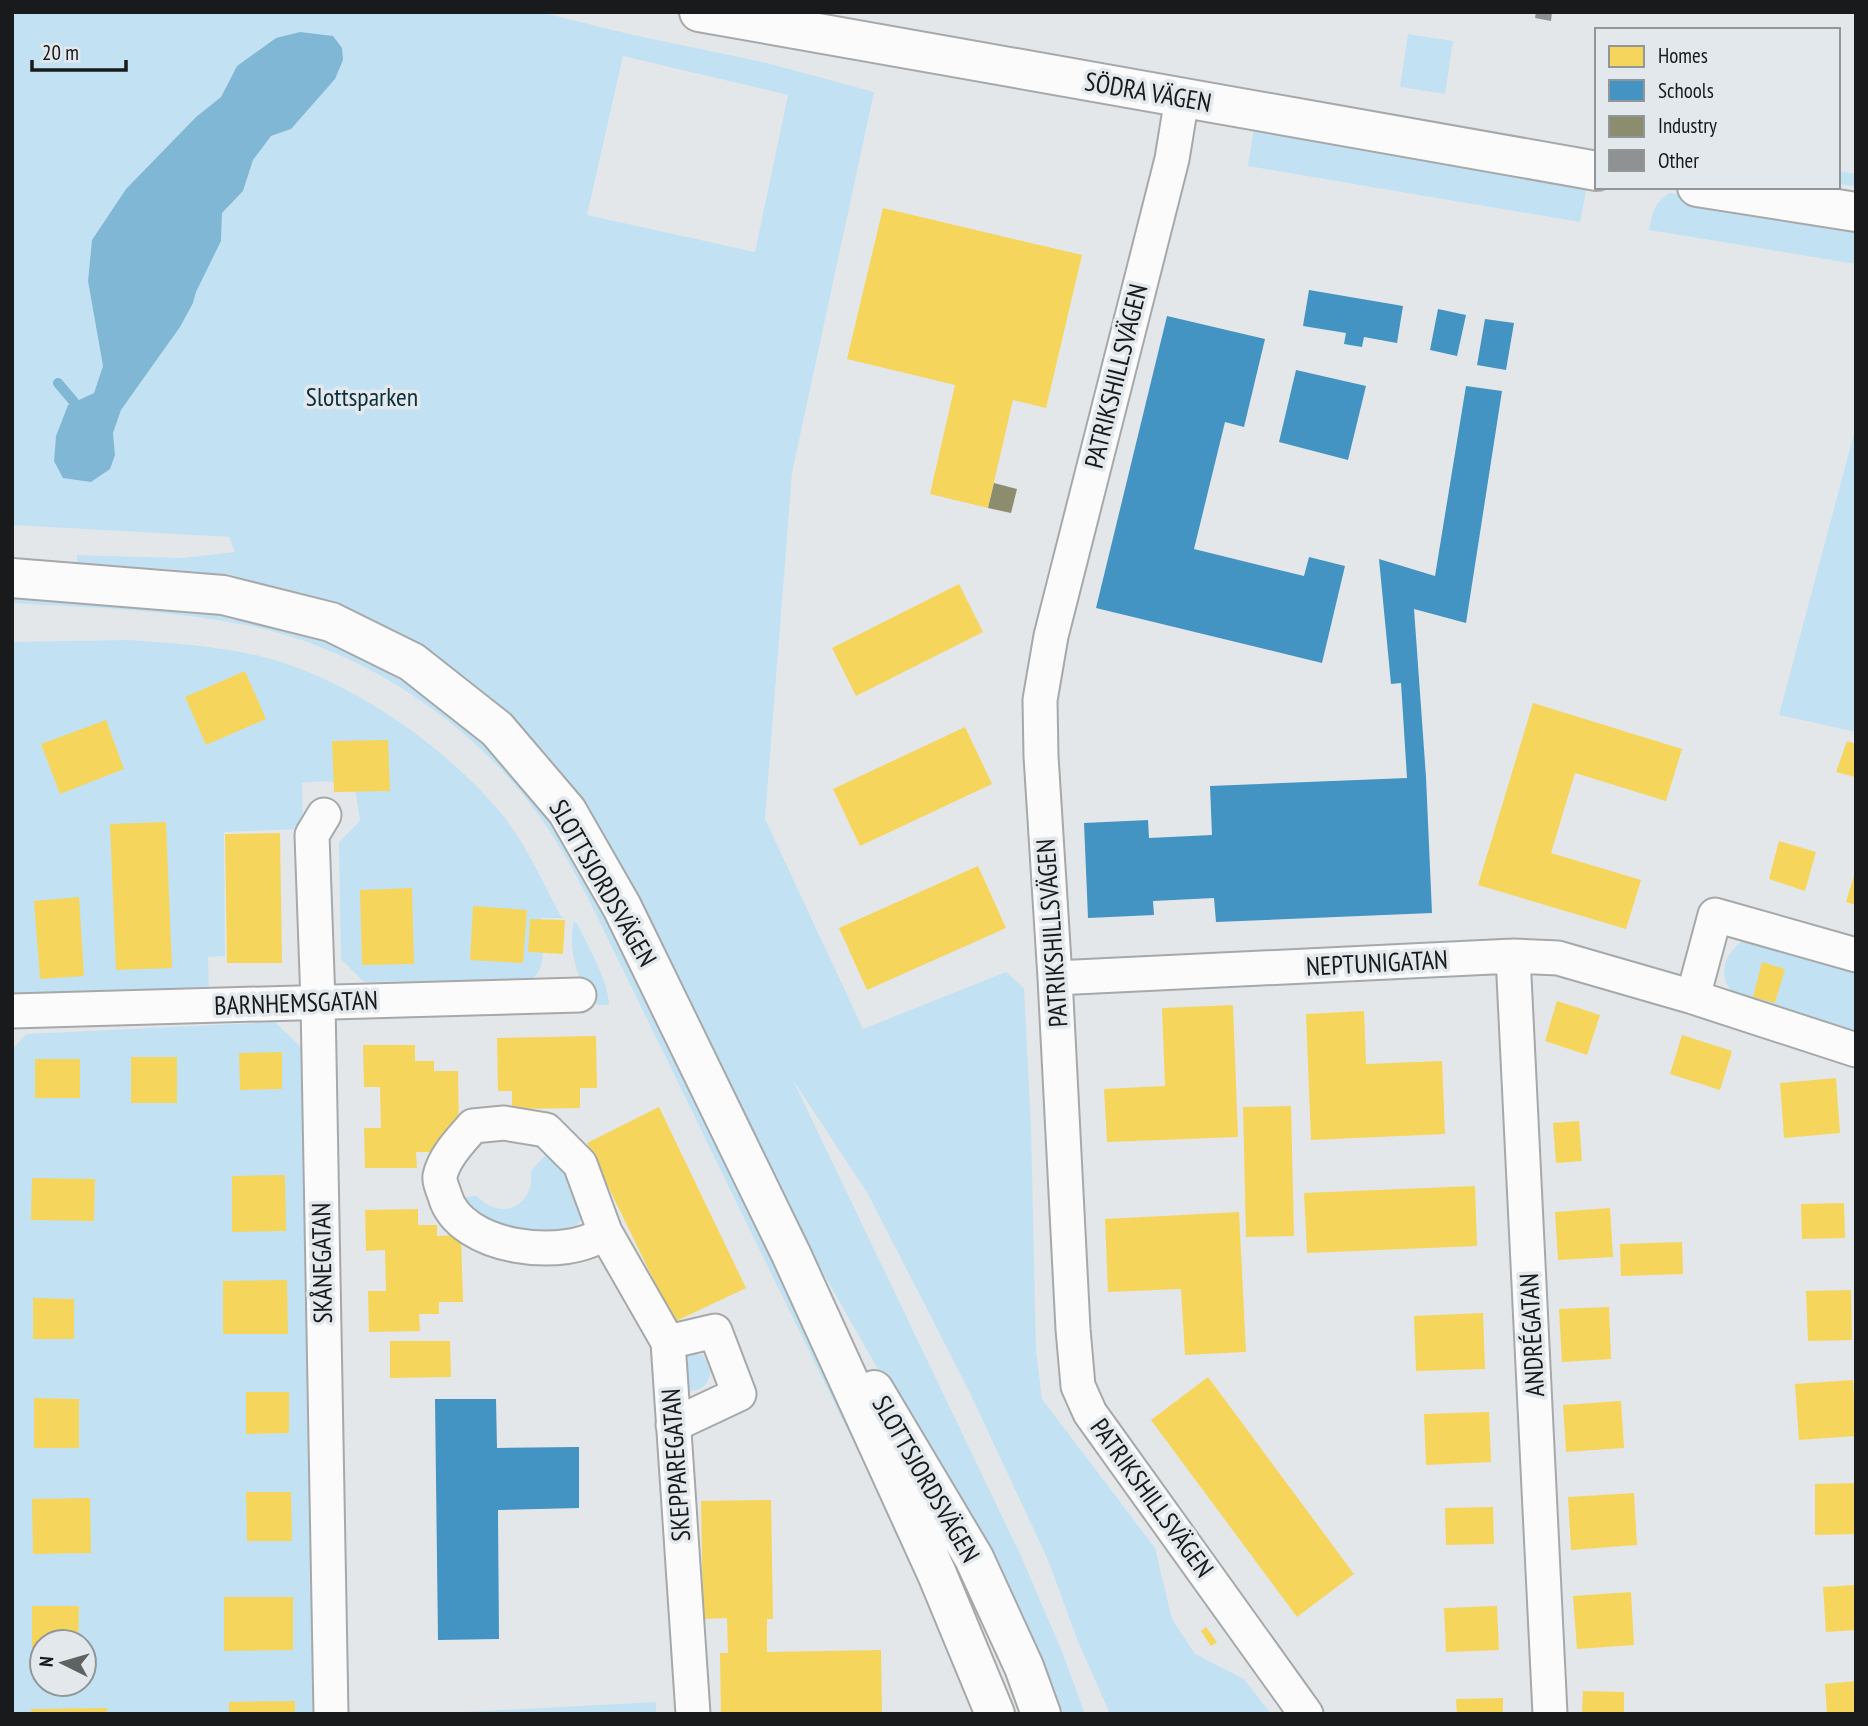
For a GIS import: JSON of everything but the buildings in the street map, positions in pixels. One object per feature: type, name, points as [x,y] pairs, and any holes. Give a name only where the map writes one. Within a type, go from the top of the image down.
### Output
[{"type":"main road","name":"SÖDRA VÄGEN","points":[[699,12],[1595,170]]},
{"type":"main road","points":[[1711,189],[1856,212]]},
{"type":"main road","name":"SLOTTSJORDSVÄGEN","points":[[12,578],[223,595],[331,622],[412,662],[497,729],[567,811],[622,907],[791,1254],[937,1574],[995,1714]]},
{"type":"main road","name":"SLOTTSJORDSVÄGEN","points":[[791,1254],[921,1465],[974,1558],[1024,1667],[1041,1714]]},
{"type":"street","name":"PATRIKSHILLSVÄGEN","points":[[1182,98],[1172,159],[1051,636],[1040,693],[1041,756],[1073,1329],[1079,1386],[1090,1413],[1306,1714]]},
{"type":"street","name":"SKÅNEGATAN","points":[[324,815],[312,835],[318,1002],[331,1714]]},
{"type":"street","points":[[1693,997],[1715,915],[1856,955]]},
{"type":"street","name":"NEPTUNIGATAN","points":[[1055,978],[1513,956],[1558,958],[1693,997],[1856,1049]]},
{"type":"street","name":"ANDRÉGATAN","points":[[1513,956],[1550,1714]]},
{"type":"street","name":"BARNHEMSGATAN","points":[[12,1011],[579,995]]},
{"type":"street","name":"SKEPPAREGATAN","points":[[605,1232],[594,1241],[553,1247],[508,1245],[473,1232],[448,1208],[440,1177],[449,1156],[473,1126],[504,1123],[546,1130],[580,1164],[605,1232],[668,1342],[694,1714]]},
{"type":"street","points":[[668,1342],[715,1331],[739,1394],[673,1424]]},
{"type":"green space","name":"Slottsparken","points":[[12,12],[540,12],[767,63],[874,92],[792,473],[765,819],[863,1029],[1006,972],[1024,988],[1031,1127],[1036,1351],[1042,1399],[1155,1548],[1172,1619],[1195,1654],[1244,1679],[1271,1714],[1110,1714],[1077,1639],[1048,1560],[970,1393],[868,1194],[793,1080],[1021,1556],[1061,1649],[1085,1714],[1053,1714],[880,1373],[800,1232],[602,830],[552,761],[512,717],[469,680],[446,665],[288,591],[216,574],[77,564],[77,555],[181,558],[235,552],[229,537],[12,525]],"holes":[[[276,38],[291,129],[271,136],[253,160],[243,191],[222,213],[221,241],[193,303],[180,327],[121,410],[113,433],[115,455],[54,461],[56,436],[68,405],[94,393],[103,366],[88,281],[92,240],[126,189],[196,117],[221,97],[237,66]],[[623,56],[788,95],[755,252],[587,215]]]},
{"type":"green space","points":[[1408,34],[1453,41],[1445,94],[1400,87]]},
{"type":"green space","points":[[1254,127],[1588,180],[1580,222],[1248,166]]},
{"type":"green space","points":[[1840,171],[1856,174],[1856,186],[1840,184]]},
{"type":"green space","points":[[1670,193],[1856,225],[1856,264],[1649,230],[1658,204]]},
{"type":"green space","points":[[1856,426],[1856,732],[1779,715]]},
{"type":"green space","points":[[12,596],[211,611],[314,637],[347,651],[434,701],[500,758],[553,822],[598,902],[767,1248],[913,1564],[587,896],[547,827],[505,774],[475,744],[408,692],[334,652],[295,638],[225,621],[134,610],[12,603]]},
{"type":"green space","points":[[127,640],[230,650],[296,667],[361,698],[423,739],[451,762],[500,812],[526,850],[562,918],[541,918],[543,951],[537,973],[532,979],[364,982],[341,959],[339,842],[360,821],[355,788],[335,782],[316,782],[302,783],[303,829],[224,832],[225,956],[208,957],[209,989],[13,997],[12,642]]},
{"type":"green space","points":[[574,922],[577,923],[602,974],[609,1005],[597,1005],[584,988],[573,955]]},
{"type":"green space","points":[[1746,939],[1856,969],[1856,1031],[1738,997],[1726,983],[1725,967],[1732,951]]},
{"type":"green space","points":[[275,1022],[302,1048],[314,1714],[12,1714],[12,1050],[26,1034]]},
{"type":"green space","points":[[552,1148],[586,1211],[572,1228],[554,1236],[509,1238],[460,1201],[466,1197],[477,1196],[496,1208],[514,1206],[528,1193],[531,1171]]},
{"type":"green space","points":[[691,1353],[703,1355],[711,1370],[703,1387],[690,1391],[684,1390],[685,1358]]},
{"type":"green space","points":[[656,1702],[656,1714],[424,1714]]},
{"type":"water","points":[[300,32],[333,36],[342,48],[343,60],[335,79],[291,129],[271,136],[253,160],[243,191],[222,213],[221,241],[193,303],[180,327],[121,410],[113,433],[115,455],[110,469],[91,482],[63,478],[54,461],[56,436],[68,405],[94,393],[103,366],[88,281],[92,240],[126,189],[196,117],[221,97],[237,66],[276,38]]},
{"type":"waterway","points":[[58,383],[74,402]]}]
